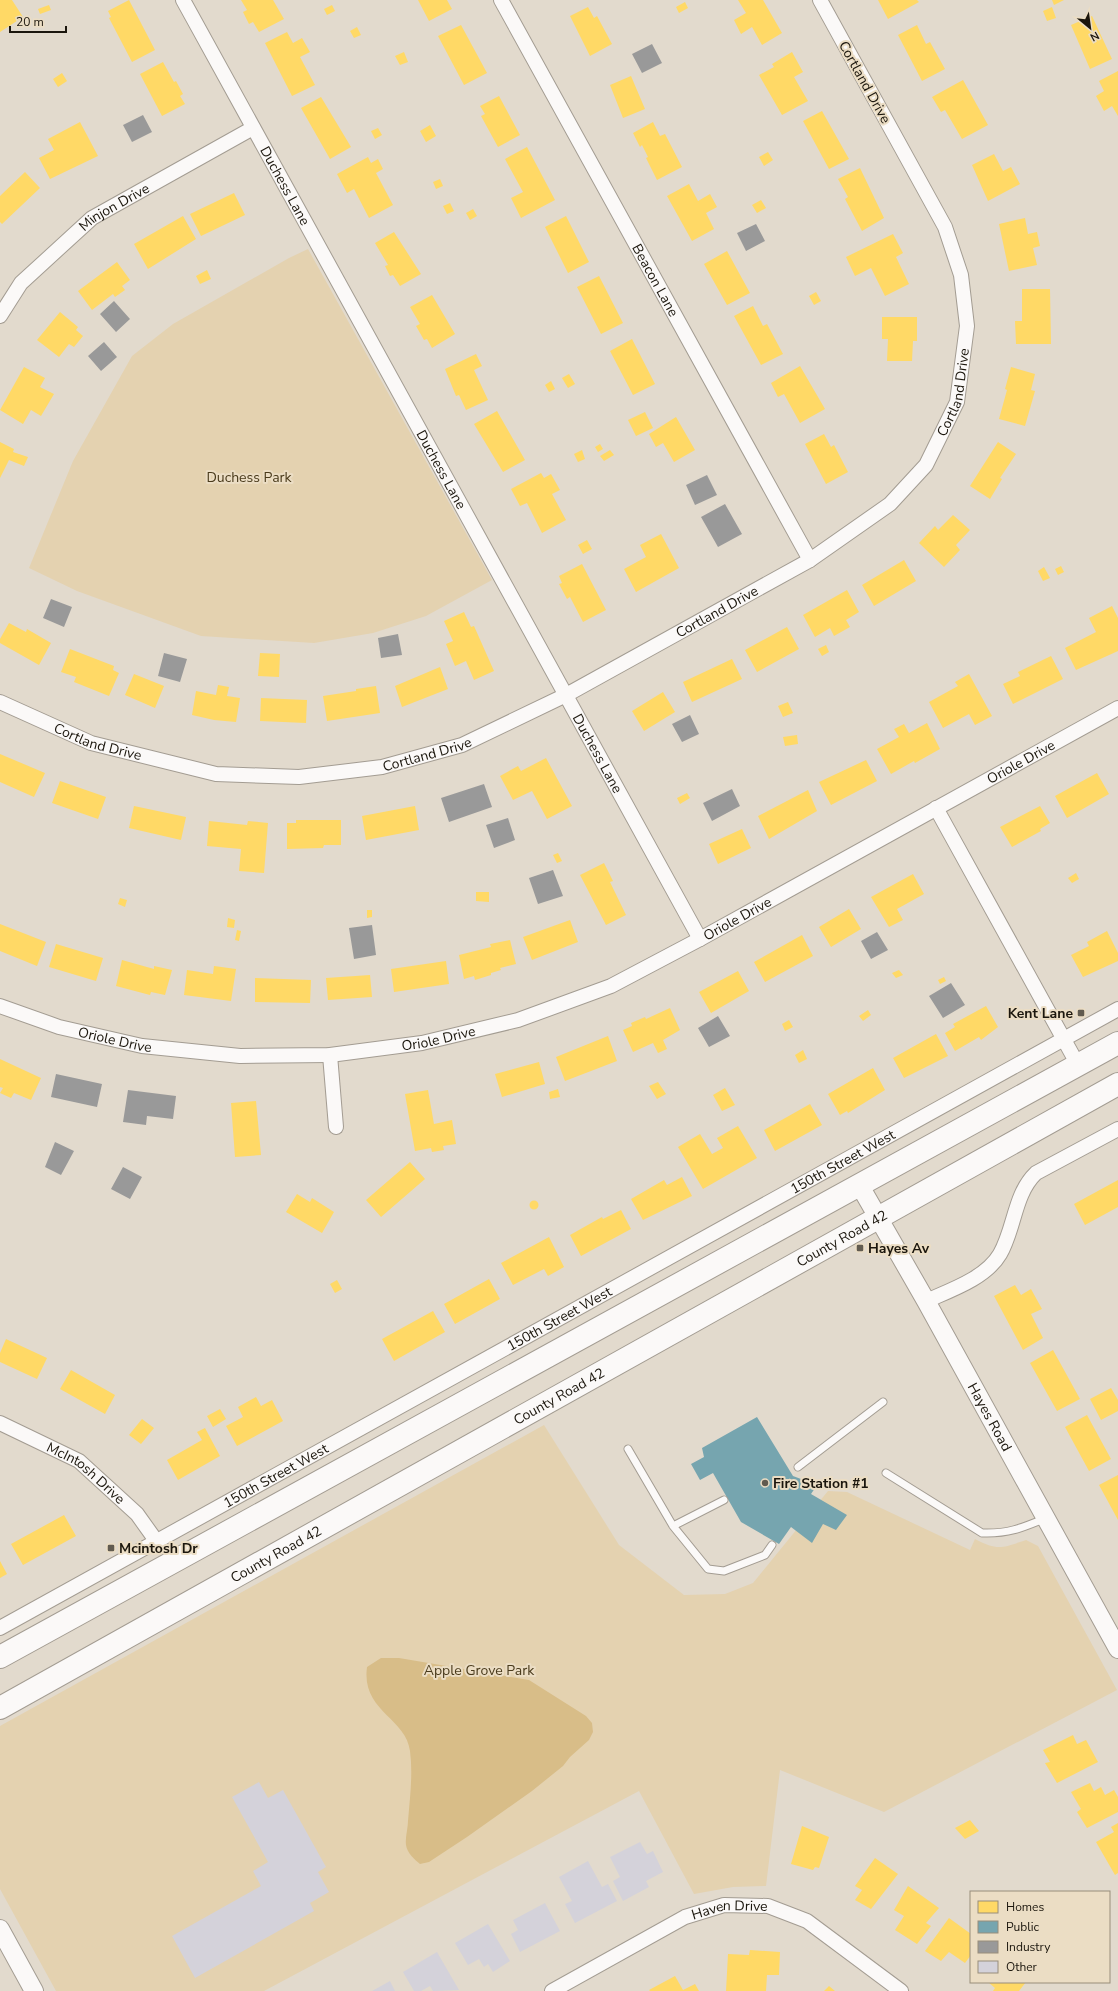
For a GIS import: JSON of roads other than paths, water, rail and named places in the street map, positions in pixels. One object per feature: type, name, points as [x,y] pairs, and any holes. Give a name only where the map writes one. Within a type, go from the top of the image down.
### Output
[{"type":"highway","points":[[0,1658],[178,1558],[860,1186],[1118,1043]]},
{"type":"highway","name":"County Road 42","points":[[0,1708],[1118,1084]]},
{"type":"street","name":"Duchess Lane","points":[[183,0],[700,939]]},
{"type":"street","name":"Beacon Lane","points":[[501,0],[810,560]]},
{"type":"street","name":"Cortland Drive","points":[[0,702],[91,743],[216,774],[299,777],[382,767],[462,745],[566,695],[810,560],[890,504],[926,465],[957,402],[967,326],[961,275],[945,227],[820,0]]},
{"type":"street","name":"Minjon Drive","points":[[0,316],[21,283],[92,218],[253,128]]},
{"type":"street","name":"Oriole Drive","points":[[0,1006],[59,1027],[142,1046],[240,1056],[330,1055],[422,1043],[518,1020],[611,986],[700,939],[1118,708]]},
{"type":"street","points":[[936,808],[1078,1065]]},
{"type":"street","name":"150th Street West","points":[[0,1628],[1118,1009]]},
{"type":"street","points":[[330,1055],[336,1127]]},
{"type":"street","points":[[926,1301],[987,1270],[1000,1254],[1026,1183],[1036,1173],[1118,1129]]},
{"type":"street","name":"Hayes Road","points":[[860,1186],[926,1301],[1118,1649]]},
{"type":"street","name":"McIntosh Drive","points":[[0,1423],[79,1461],[137,1514],[157,1542]]},
{"type":"street","name":"Haven Drive","points":[[552,1991],[685,1917],[724,1906],[768,1906],[807,1921],[901,1991]]},
{"type":"street","points":[[0,1928],[34,1991]]},
{"type":"lane","points":[[798,1467],[883,1402]]},
{"type":"lane","points":[[628,1449],[673,1526],[708,1569],[724,1571],[730,1569],[765,1555],[772,1545]]},
{"type":"lane","points":[[886,1473],[982,1533],[1000,1534],[1015,1531],[1046,1518]]},
{"type":"lane","points":[[673,1526],[724,1500]]},
{"type":"place","name":"Kent Lane","points":[[1081,1013]]},
{"type":"place","name":"Hayes Av","points":[[860,1248]]},
{"type":"place","name":"Fire Station #1","points":[[765,1483]]},
{"type":"place","name":"Mcintosh Dr","points":[[111,1548]]},
{"type":"park label","name":"Duchess Park","points":[[249,477]]},
{"type":"park label","name":"Apple Grove Park","points":[[479,1670]]}]
